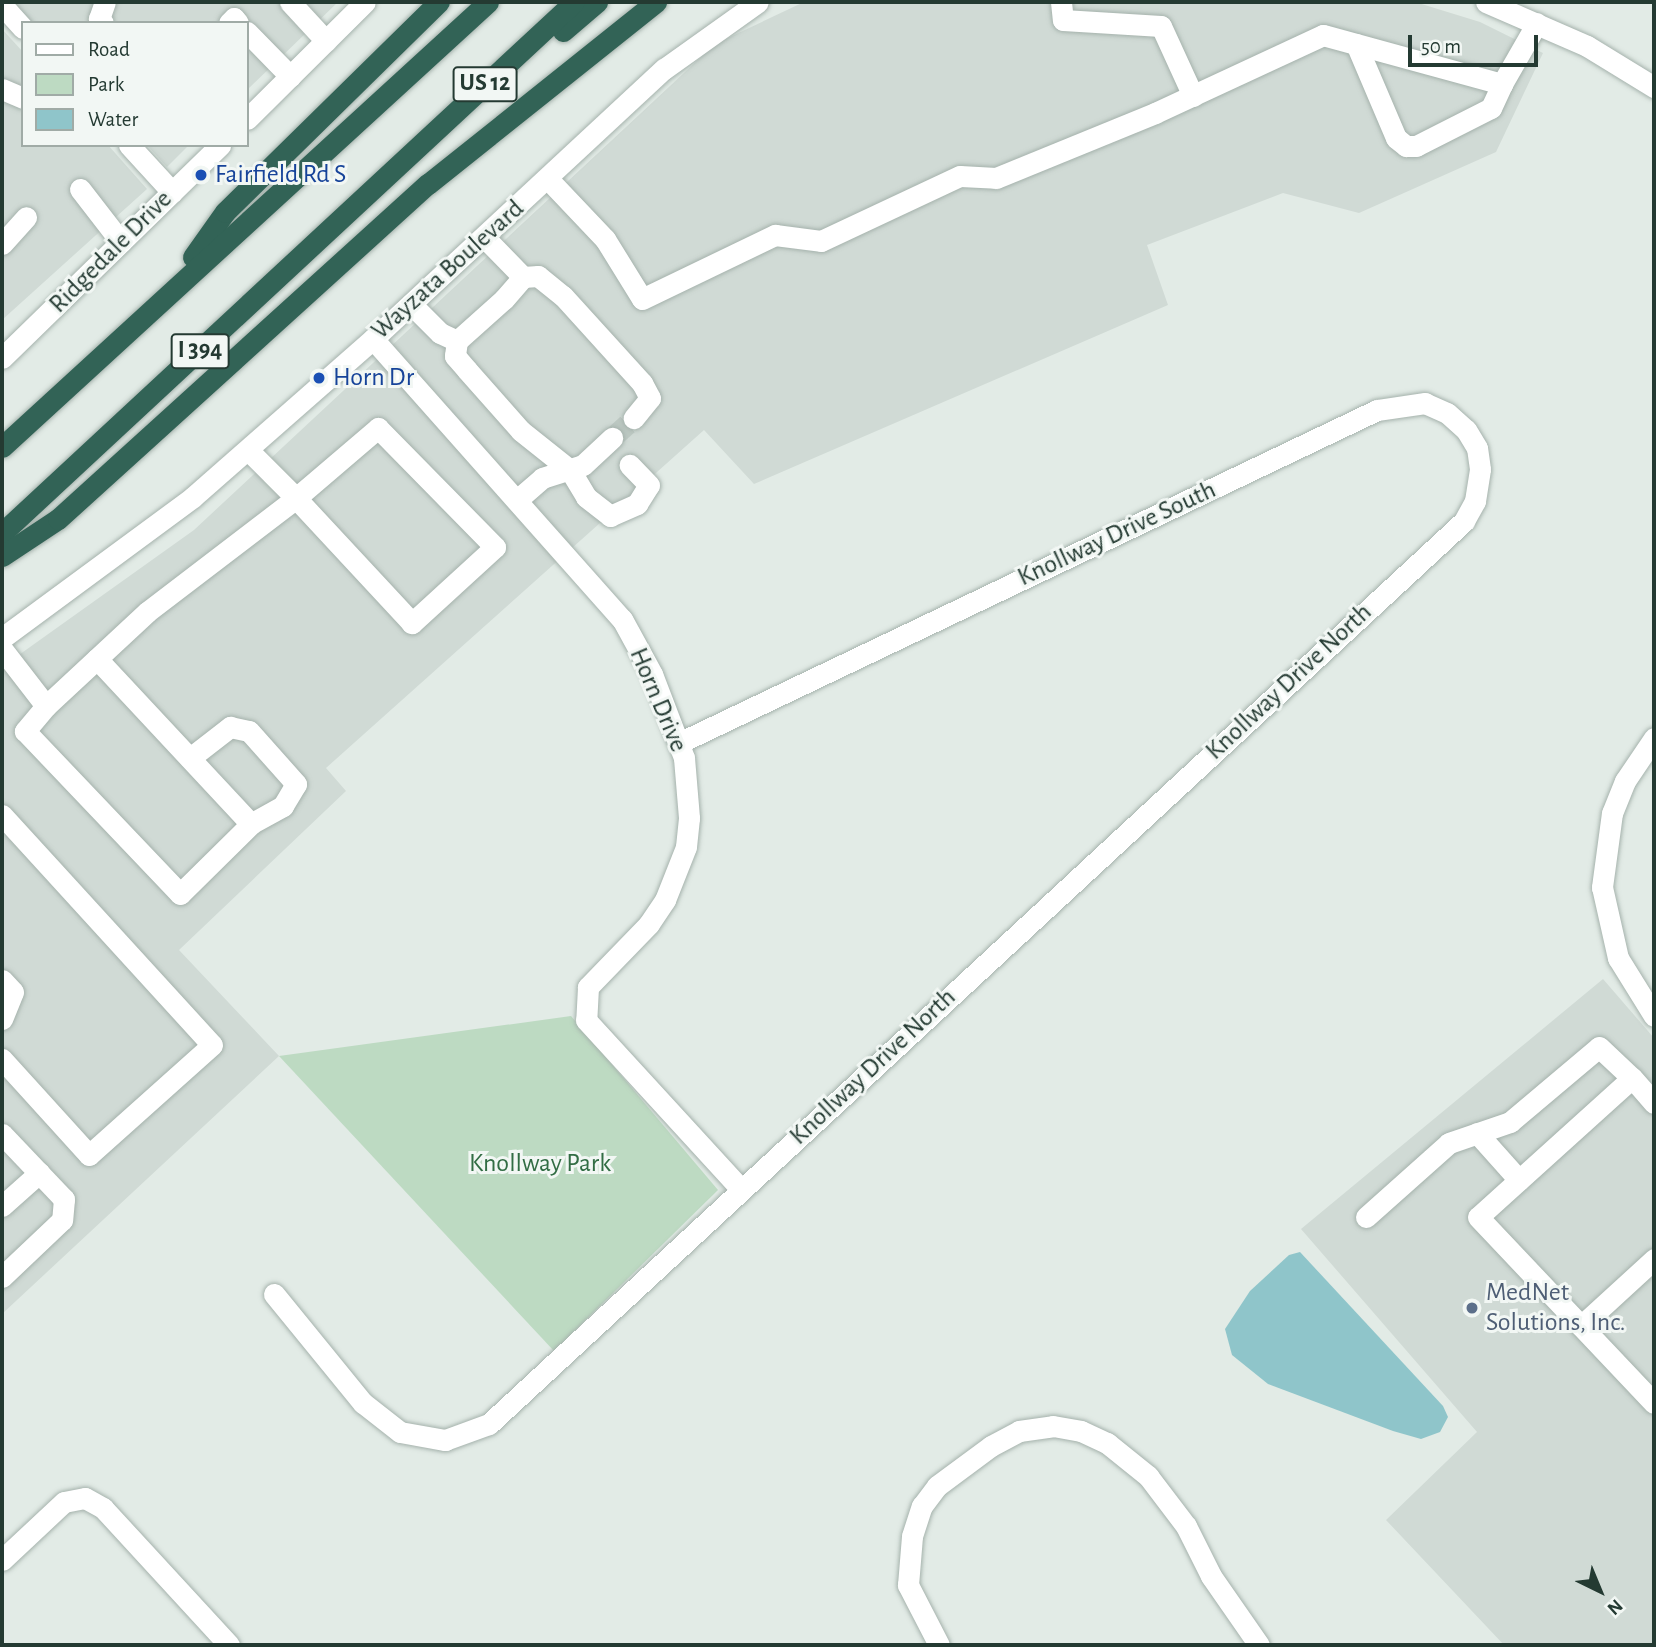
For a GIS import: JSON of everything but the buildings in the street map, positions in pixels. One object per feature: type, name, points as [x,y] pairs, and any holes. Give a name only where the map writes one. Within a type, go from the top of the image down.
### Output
[{"type":"highway","points":[[168,292],[225,212],[439,2]]},
{"type":"highway","name":"I 394","points":[[2,447],[345,131],[470,2]]},
{"type":"highway","name":"US 12","points":[[345,131],[488,2]]},
{"type":"highway","name":"US 12","points":[[395,166],[574,2]]},
{"type":"highway","name":"I 394","points":[[2,533],[395,166],[597,2]]},
{"type":"highway","points":[[2,556],[58,519],[428,184],[656,2]]},
{"type":"street","points":[[101,21],[99,19],[105,2]]},
{"type":"street","points":[[290,2],[326,41]]},
{"type":"street","points":[[248,118],[365,2]]},
{"type":"street","name":"Wayzata Boulevard","points":[[2,638],[193,497],[548,180],[664,69],[758,2]]},
{"type":"street","points":[[1062,2],[1063,20],[1161,26],[1193,96]]},
{"type":"street","points":[[1486,2],[1587,46],[1654,88]]},
{"type":"street","points":[[2,5],[21,26]]},
{"type":"street","points":[[1356,44],[1396,138],[1406,146],[1416,146],[1491,108],[1536,23]]},
{"type":"street","points":[[248,33],[290,76]]},
{"type":"street","points":[[548,180],[605,239],[642,299],[775,235],[821,241],[960,176],[996,178],[1193,96],[1323,35],[1502,84]]},
{"type":"street","points":[[2,89],[21,97]]},
{"type":"street","points":[[131,147],[172,192]]},
{"type":"street","name":"Ridgedale Drive","points":[[2,358],[218,147]]},
{"type":"street","points":[[80,189],[121,242]]},
{"type":"street","points":[[2,244],[26,217]]},
{"type":"street","points":[[484,237],[523,277]]},
{"type":"street","points":[[631,465],[649,485],[637,504],[610,516],[586,497],[570,470],[521,431],[467,370],[455,356],[457,341],[523,277],[538,276],[563,296],[642,383],[650,398],[634,418]]},
{"type":"street","points":[[411,304],[440,332],[457,341]]},
{"type":"street","name":"Horn Drive","points":[[373,339],[622,619],[681,742],[689,818],[677,874],[649,924],[588,987],[584,1003],[594,1034],[741,1189]]},
{"type":"street","name":"Knollway Drive South","points":[[681,742],[1377,410],[1424,403],[1447,413],[1466,430],[1477,448],[1480,470],[1475,501],[1464,521]]},
{"type":"street","points":[[190,758],[230,727],[249,731],[296,784],[283,806],[251,824],[180,894],[25,730],[46,706],[147,612],[296,498],[378,428],[495,547],[412,623],[296,498],[248,450]]},
{"type":"street","points":[[517,500],[542,478],[583,465],[612,438]]},
{"type":"street","name":"Knollway Drive North","points":[[274,1294],[380,1419],[420,1438],[469,1434],[510,1405],[1464,521]]},
{"type":"street","points":[[2,649],[46,706]]},
{"type":"street","points":[[97,659],[251,824]]},
{"type":"street","points":[[1654,738],[1625,781],[1612,813],[1602,887],[1618,958],[1654,1016]]},
{"type":"street","points":[[2,815],[212,1045],[89,1154],[2,1059]]},
{"type":"street","points":[[2,980],[13,992],[2,1020]]},
{"type":"street","points":[[1366,1217],[1450,1143],[1510,1122],[1599,1047],[1632,1077],[1654,1103]]},
{"type":"street","points":[[1632,1077],[1478,1217],[1654,1403]]},
{"type":"street","points":[[1477,1133],[1519,1180]]},
{"type":"street","points":[[2,1134],[64,1199],[62,1220],[2,1277]]},
{"type":"street","points":[[2,1206],[39,1173]]},
{"type":"street","points":[[1581,1326],[1654,1259]]},
{"type":"street","points":[[939,1645],[908,1585],[912,1536],[922,1506],[945,1478],[991,1446],[1019,1431],[1053,1426],[1081,1431],[1107,1443],[1148,1476],[1186,1526],[1211,1576],[1259,1645]]},
{"type":"street","points":[[2,1560],[64,1502],[85,1498],[103,1508],[229,1645]]},
{"type":"shaded area","points":[[13,2],[338,2],[248,89],[248,21],[31,21]]},
{"type":"shaded area","points":[[804,2],[1415,2],[1480,22],[1543,53],[1496,152],[1359,213],[1283,193],[1147,245],[1168,305],[754,484],[704,430],[326,768],[346,791],[179,950],[279,1056],[2,1314],[2,667],[194,530],[715,44]]},
{"type":"shaded area","points":[[2,29],[21,50],[21,147],[110,147],[147,189],[2,320]]},
{"type":"shaded area","points":[[149,147],[187,147],[167,167]]},
{"type":"shaded area","points":[[1603,979],[1654,1038],[1654,1645],[1504,1645],[1386,1520],[1477,1432],[1301,1229]]},
{"type":"green space","name":"Knollway Park","points":[[571,1016],[718,1190],[554,1351],[279,1056]]},
{"type":"water","points":[[1300,1252],[1443,1406],[1448,1417],[1440,1432],[1421,1439],[1393,1431],[1268,1384],[1232,1355],[1225,1329],[1250,1291],[1289,1255]]},
{"type":"tunnel","points":[[612,438],[634,418]]},
{"type":"place","name":"Fairfield Rd S","points":[[201,175]]},
{"type":"place","name":"Horn Dr","points":[[319,378]]},
{"type":"place","name":"MedNet Solutions, Inc.","points":[[1472,1308]]}]
